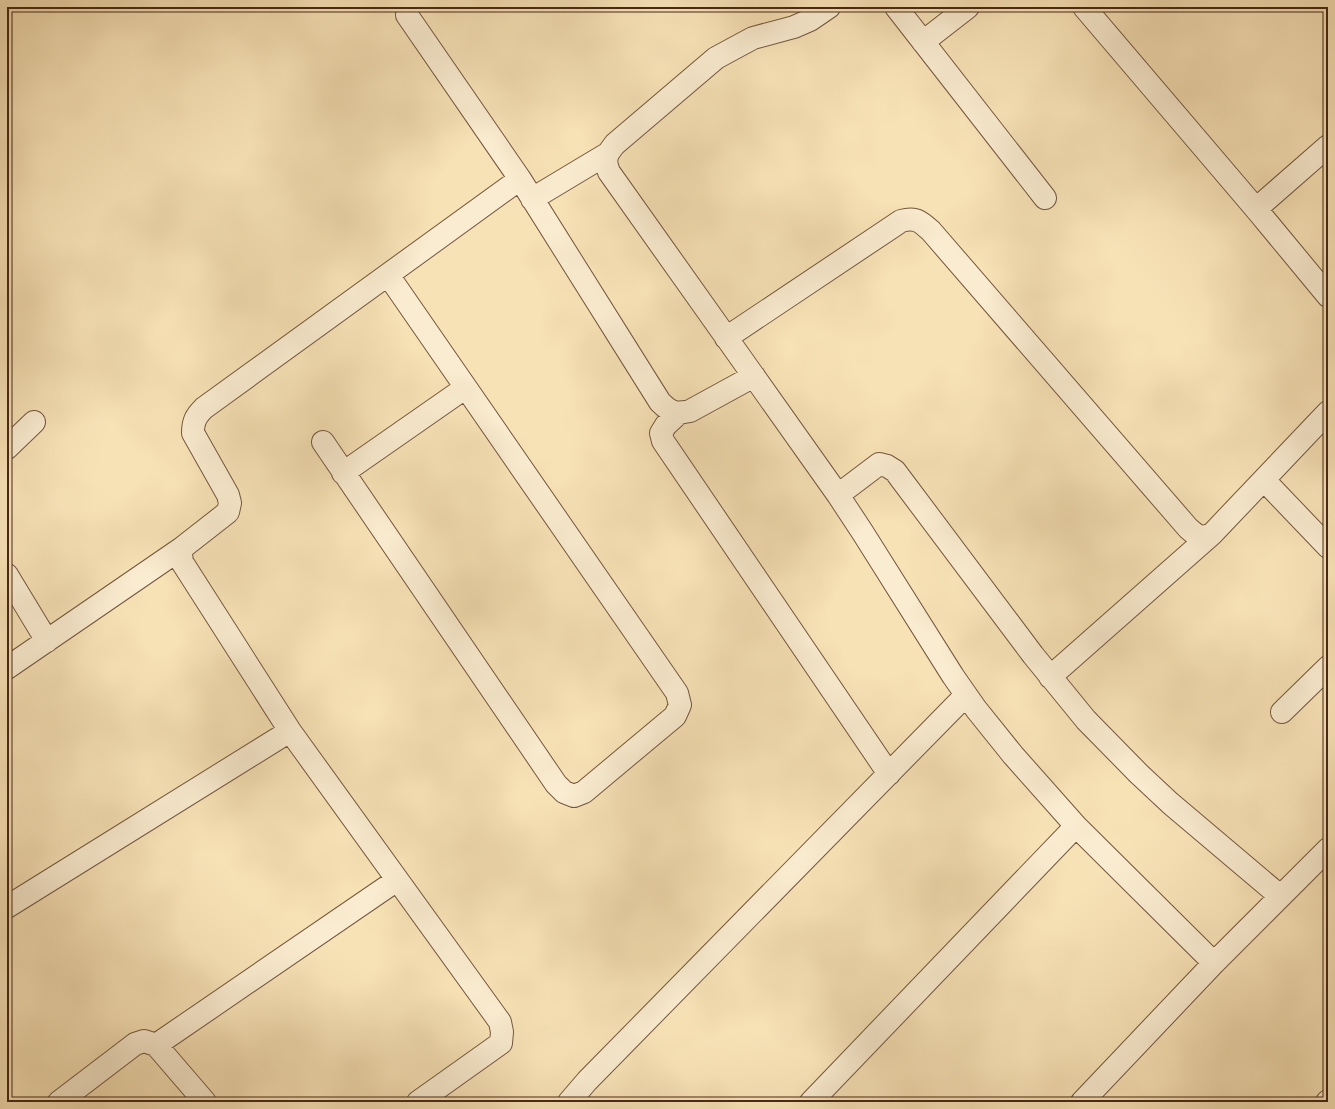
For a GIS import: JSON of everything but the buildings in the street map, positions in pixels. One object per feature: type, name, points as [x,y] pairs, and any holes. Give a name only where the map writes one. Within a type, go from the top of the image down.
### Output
[{"type":"street","points":[[532,199],[607,154],[615,144],[716,58],[753,38],[794,27],[810,20],[829,7]]},
{"type":"street","points":[[896,7],[1045,198]]},
{"type":"street","points":[[923,42],[968,7]]},
{"type":"street","points":[[1084,7],[1328,296]]},
{"type":"street","points":[[407,15],[520,179],[657,397],[669,411],[679,413],[690,411],[754,376]]},
{"type":"street","points":[[1256,209],[1328,146]]},
{"type":"street","points":[[607,154],[606,163],[609,172],[838,495],[966,695],[1013,755],[1076,826],[1214,963]]},
{"type":"street","points":[[7,668],[182,548],[228,512],[230,503],[228,495],[193,433],[193,424],[197,416],[204,408],[520,179]]},
{"type":"street","points":[[726,338],[901,221],[911,218],[923,224],[931,231],[1188,528],[1197,536],[1205,537],[1212,534]]},
{"type":"street","points":[[323,442],[556,784],[564,792],[574,796],[584,792],[675,716],[680,706],[677,693],[388,275]]},
{"type":"street","points":[[343,473],[466,388]]},
{"type":"street","points":[[1050,677],[1212,534],[1328,412]]},
{"type":"street","points":[[679,413],[666,425],[661,433],[663,441],[889,774]]},
{"type":"street","points":[[7,448],[34,422]]},
{"type":"street","points":[[838,495],[879,464],[887,466],[895,471],[1050,677],[1086,720],[1170,803],[1280,896]]},
{"type":"street","points":[[1264,480],[1328,547]]},
{"type":"street","points":[[182,548],[182,562],[290,731],[500,1022],[502,1032],[501,1043],[418,1102]]},
{"type":"street","points":[[7,576],[47,641]]},
{"type":"street","points":[[1282,712],[1328,666]]},
{"type":"street","points":[[569,1102],[587,1081],[966,695]]},
{"type":"street","points":[[7,907],[290,731]]},
{"type":"street","points":[[811,1102],[1076,826]]},
{"type":"street","points":[[1082,1102],[1214,963],[1328,849]]},
{"type":"street","points":[[156,1045],[397,880]]},
{"type":"street","points":[[59,1102],[135,1044],[144,1041],[156,1045],[203,1101]]}]
